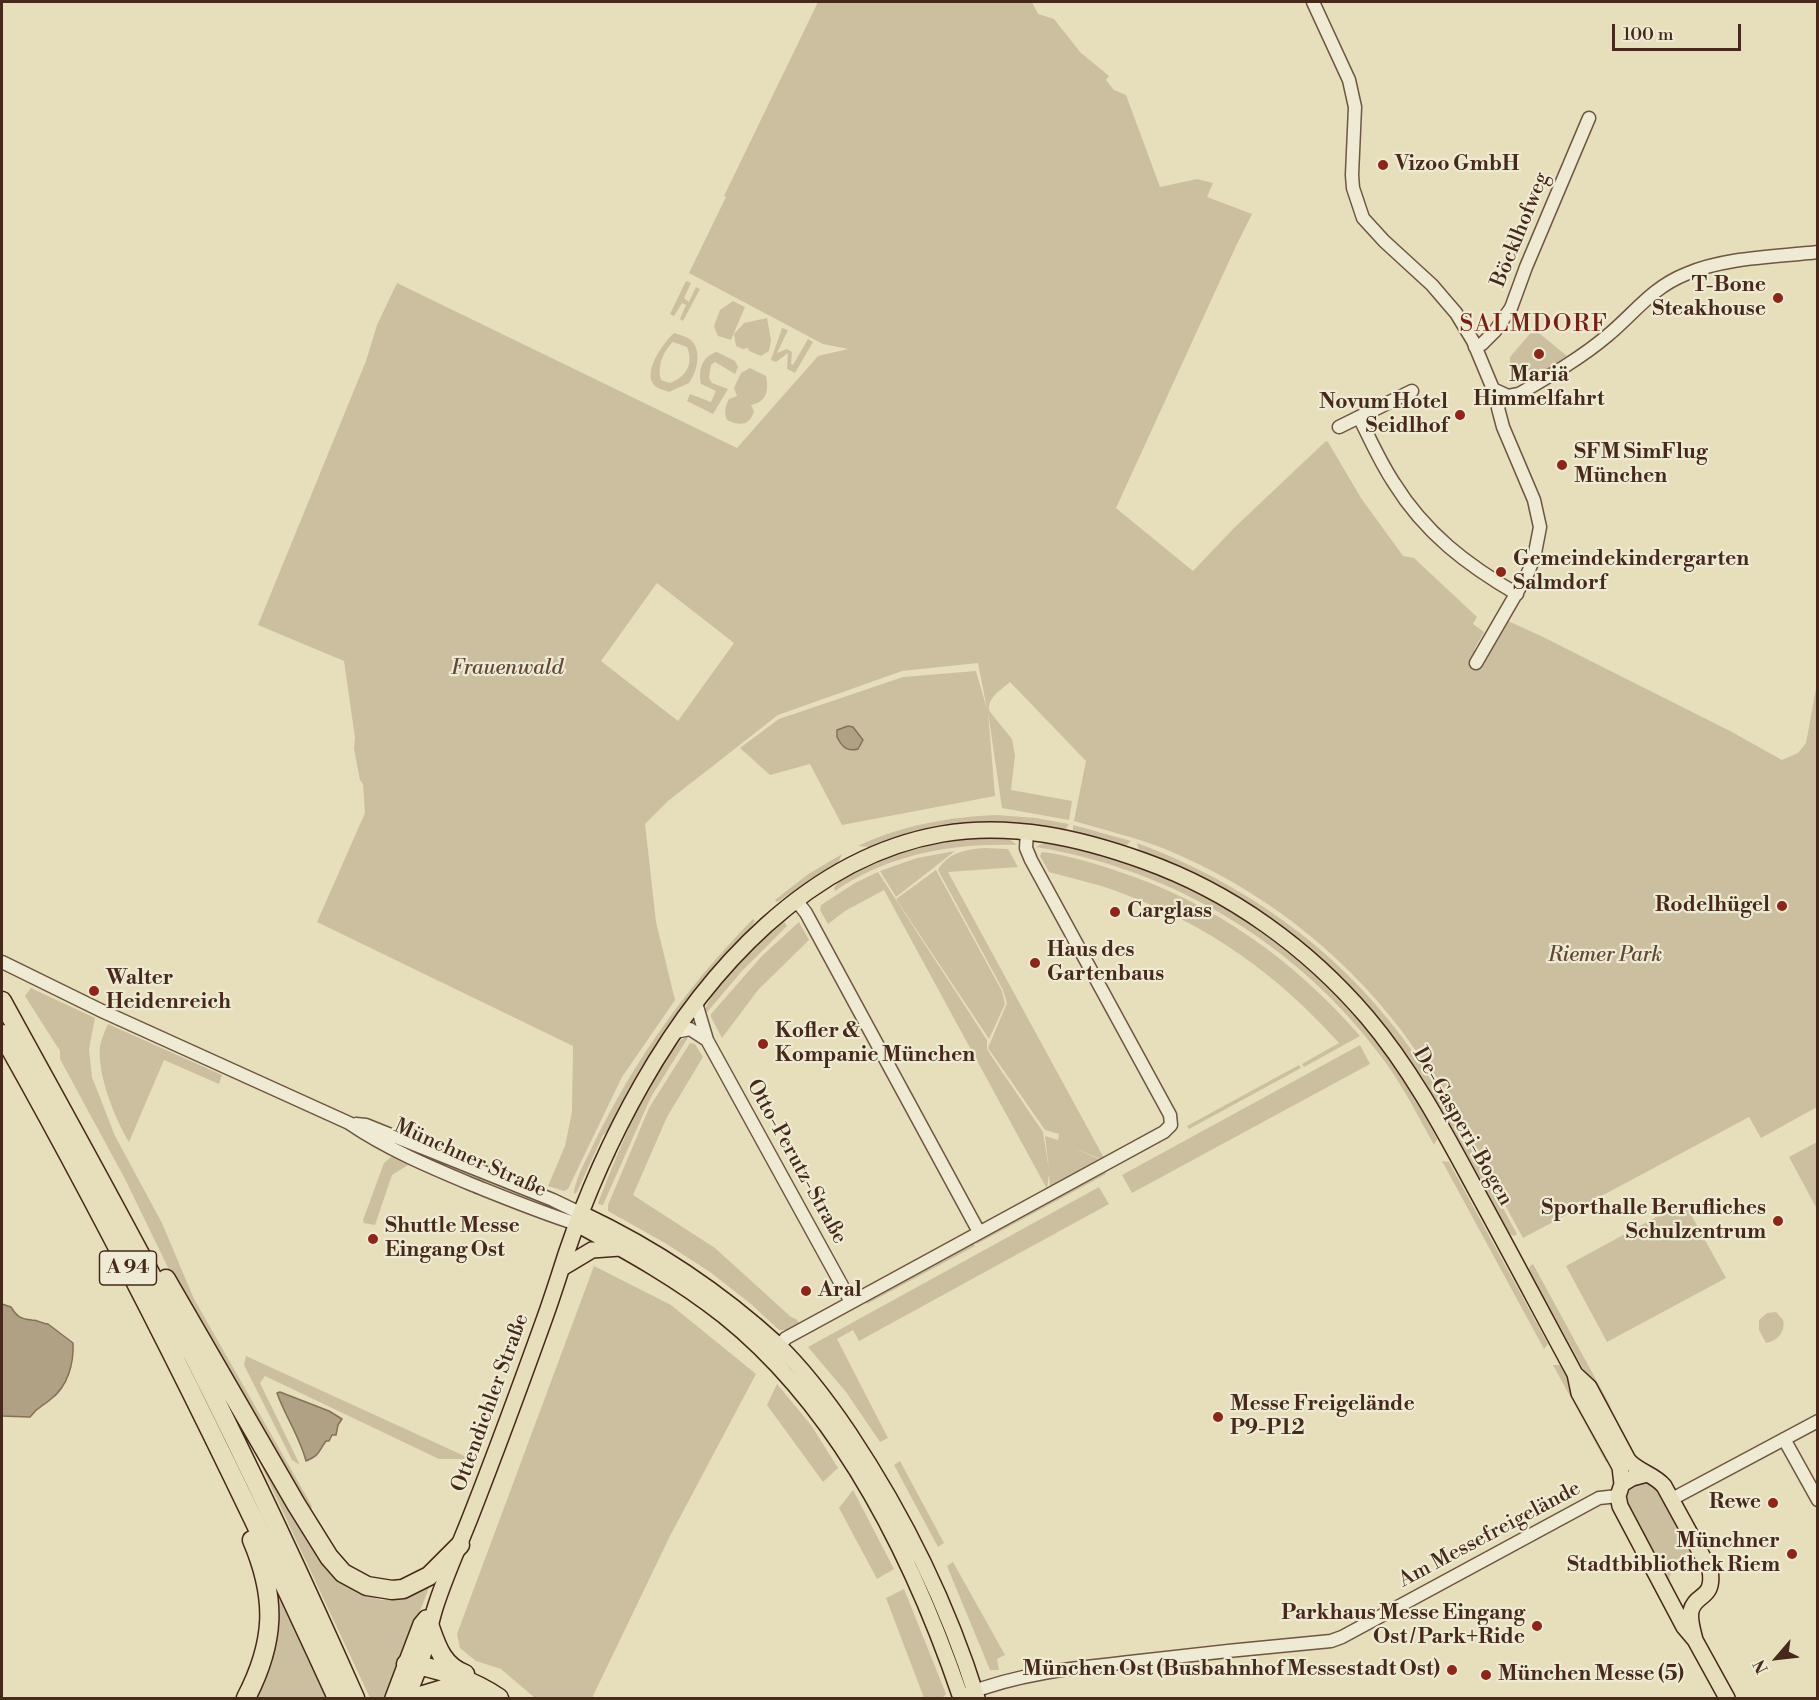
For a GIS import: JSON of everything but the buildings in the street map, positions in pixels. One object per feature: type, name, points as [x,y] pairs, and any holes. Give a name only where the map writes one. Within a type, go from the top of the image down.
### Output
[{"type":"highway","name":"A 94","points":[[2,1001],[120,1216],[196,1362],[352,1691]]},
{"type":"highway","name":"A 94","points":[[2,1034],[138,1288],[248,1505],[337,1698]]},
{"type":"highway","points":[[120,1216],[143,1239],[296,1504],[329,1557],[343,1573],[367,1586],[392,1590],[403,1589],[429,1576],[460,1545]]},
{"type":"highway","points":[[246,1698],[264,1659],[270,1620],[264,1574],[250,1536],[248,1505]]},
{"type":"highway","points":[[430,1627],[441,1656],[457,1672],[476,1679],[478,1693]]},
{"type":"highway","points":[[413,1664],[478,1693]]},
{"type":"highway","points":[[413,1698],[443,1689],[499,1698]]},
{"type":"main road","name":"De-Gasperi-Bogen","points":[[580,1219],[629,1109],[662,1050],[696,1003],[748,943],[796,900],[846,867],[900,844],[944,833],[1027,832],[1068,838],[1111,849],[1195,883],[1271,928],[1303,953],[1343,990],[1396,1054],[1423,1095],[1575,1374],[1580,1393],[1620,1467],[1620,1490],[1624,1516],[1684,1627],[1695,1640],[1727,1698]]},
{"type":"main road","points":[[580,1219],[620,1248],[682,1285],[724,1317],[771,1359],[813,1409],[856,1471],[885,1521],[968,1696]]},
{"type":"main road","points":[[580,1219],[636,1242],[690,1274],[734,1306],[779,1346],[827,1400],[869,1464],[923,1563],[954,1635],[968,1696]]},
{"type":"main road","name":"Ottendichler Straße","points":[[393,1698],[413,1664],[430,1627],[435,1606],[516,1397],[580,1219]]},
{"type":"main road","points":[[562,1268],[592,1250],[620,1248]]},
{"type":"main road","name":"De-Gasperi-Bogen","points":[[1575,1374],[1589,1387],[1628,1460],[1659,1480],[1672,1499],[1710,1570],[1712,1581],[1710,1588],[1703,1598],[1695,1603]]},
{"type":"main road","points":[[1620,1490],[1632,1478],[1647,1474]]},
{"type":"main road","points":[[1668,1597],[1695,1603],[1690,1619],[1695,1640]]},
{"type":"main road","name":"Ottendichler Straße","points":[[407,1698],[421,1624],[435,1606]]},
{"type":"street","points":[[1313,2],[1342,64],[1353,97],[1355,124],[1352,175],[1359,209],[1371,228],[1445,299],[1466,327],[1491,386],[1502,395],[1519,394],[1582,354],[1609,335],[1654,291],[1685,274],[1725,263],[1818,252]]},
{"type":"street","name":"Böcklhofweg","points":[[1475,347],[1482,344],[1495,331],[1511,308],[1589,118]]},
{"type":"street","points":[[1339,426],[1412,391]]},
{"type":"street","points":[[1476,663],[1517,594],[1534,558],[1540,527],[1538,512],[1528,483],[1503,427],[1498,408],[1502,395]]},
{"type":"street","points":[[1359,417],[1394,483],[1417,516],[1456,554],[1481,573],[1517,594]]},
{"type":"street","points":[[779,1346],[786,1338],[1164,1132],[1172,1125],[1170,1115],[1031,860],[1026,848],[1027,832]]},
{"type":"street","points":[[796,900],[806,913],[979,1232]]},
{"type":"street","name":"Münchner Straße","points":[[2,962],[124,1022],[349,1123],[419,1162],[538,1211],[580,1219]]},
{"type":"street","name":"Otto-Perutz-Straße","points":[[696,1003],[706,1040],[851,1302]]},
{"type":"street","points":[[675,1032],[690,1029],[706,1040]]},
{"type":"street","points":[[1672,1499],[1818,1421]]},
{"type":"street","points":[[1784,1439],[1818,1500]]},
{"type":"street","name":"Am Messefreigelände","points":[[968,1696],[1042,1673],[1331,1641],[1599,1498],[1620,1490]]},
{"type":"green space","points":[[818,2],[1032,2],[1038,14],[1054,19],[1080,52],[1109,76],[1106,80],[1114,90],[1126,95],[1160,187],[1197,179],[1213,183],[1207,197],[1252,214],[1116,508],[1095,491],[1193,571],[1235,527],[1326,441],[1361,498],[1403,556],[1414,558],[1477,617],[1473,624],[1484,632],[1474,650],[1477,654],[1475,659],[1485,664],[1485,660],[1508,621],[1730,731],[1782,760],[1798,753],[1806,743],[1817,683],[1817,1107],[1761,1138],[1749,1117],[1523,1238],[1435,1080],[1401,1030],[1377,1001],[1351,973],[1295,924],[1233,882],[1165,849],[1074,821],[1086,761],[1010,682],[995,695],[989,707],[990,712],[1012,739],[1015,756],[1011,790],[1072,801],[1069,820],[1002,808],[988,712],[995,796],[842,825],[810,764],[770,775],[740,748],[779,719],[903,677],[976,671],[987,709],[978,663],[902,671],[778,715],[668,801],[645,824],[656,922],[675,1000],[622,1077],[568,1189],[564,1191],[548,1186],[565,1146],[572,1112],[573,1046],[317,922],[365,813],[363,784],[360,780],[354,749],[355,738],[344,661],[258,625],[366,361],[377,325],[397,283],[737,448],[818,356],[848,349],[823,344],[689,273],[726,197],[724,196]],"holes":[[[657,583],[734,643],[678,721],[601,661]]]},
{"type":"green space","points":[[686,281],[691,283],[684,298],[689,302],[696,287],[700,289],[683,321],[680,319],[686,305],[682,303],[674,316],[670,314]]},
{"type":"green space","points":[[733,301],[745,307],[731,340],[718,336],[714,326],[720,310]]},
{"type":"green space","points":[[767,318],[771,340],[769,351],[761,356],[749,351],[748,348],[743,349],[736,346],[734,334],[744,323]]},
{"type":"green space","points":[[782,328],[788,330],[777,353],[787,349],[792,352],[791,364],[793,365],[808,339],[813,342],[795,373],[787,369],[788,353],[776,362],[771,360]]},
{"type":"green space","points":[[1534,329],[1567,356],[1537,376],[1525,375],[1510,363],[1510,357]]},
{"type":"green space","points":[[674,333],[690,340],[698,356],[696,368],[689,383],[669,392],[655,386],[651,380],[651,374],[652,366],[660,350]],"holes":[[[673,342],[687,347],[690,359],[684,373],[670,383],[661,380],[660,365],[669,346]]]},
{"type":"green space","points":[[717,352],[735,361],[738,367],[735,374],[715,362],[711,365],[709,378],[712,383],[728,389],[713,414],[687,401],[690,394],[711,402],[716,391],[701,384],[700,374],[705,360]]},
{"type":"green space","points":[[750,368],[766,376],[766,395],[761,401],[751,405],[754,411],[750,420],[740,424],[731,422],[727,420],[725,412],[729,399],[737,396],[734,388],[741,373]]},
{"type":"green space","points":[[997,815],[1036,818],[1069,824],[1065,830],[1018,823],[975,823],[915,832],[870,847],[858,846],[926,823]]},
{"type":"green space","points":[[1073,825],[1131,841],[1126,846],[1073,831]]},
{"type":"green space","points":[[990,838],[1009,839],[1017,845],[969,846],[922,853],[877,868],[835,891],[834,888],[852,874],[890,856],[939,843]]},
{"type":"green space","points":[[1045,842],[1096,854],[1145,870],[1192,891],[1237,916],[1280,945],[1319,979],[1355,1016],[1388,1057],[1437,1139],[1434,1145],[1390,1069],[1350,1018],[1313,981],[1273,948],[1230,919],[1185,894],[1137,874],[1087,858],[1036,847]]},
{"type":"green space","points":[[1137,843],[1213,877],[1249,898],[1284,921],[1347,974],[1376,1004],[1434,1084],[1517,1234],[1514,1236],[1510,1234],[1450,1124],[1411,1061],[1355,992],[1324,962],[1256,910],[1180,867],[1139,850]]},
{"type":"green space","points":[[985,848],[1008,849],[1018,867],[948,872],[1104,1158],[1101,1159],[1071,1147],[1099,1161],[1050,1188],[1049,1174],[1047,1189],[884,890],[845,911],[828,924],[820,910],[821,905],[855,883],[878,872],[987,1040],[987,1049],[992,1057],[1043,1132],[1049,1170],[1045,1136],[1058,1140],[1059,1134],[1045,1130],[988,1048],[1007,1003],[1003,990],[938,870],[942,864],[958,853]]},
{"type":"green space","points":[[955,851],[896,897],[880,871],[917,858]]},
{"type":"green space","points":[[1042,852],[1089,862],[1117,871],[1186,899],[1219,917],[1250,937],[1308,983],[1360,1036],[1304,1067],[1302,1064],[1339,1043],[1316,1018],[1267,974],[1214,937],[1185,921],[1106,887],[1049,872],[1040,856]]},
{"type":"green space","points":[[842,854],[834,866],[777,902],[775,900],[807,875]]},
{"type":"green space","points":[[936,870],[1002,991],[1005,1004],[989,1039],[896,899]]},
{"type":"green space","points":[[753,919],[755,921],[748,933],[686,1003],[642,1068],[609,1131],[603,1135],[577,1192],[574,1194],[579,1176],[594,1143],[645,1053],[664,1024],[706,970]]},
{"type":"green space","points":[[784,922],[787,926],[742,971],[703,1017],[707,1005],[725,979]]},
{"type":"green space","points":[[799,922],[809,940],[758,990],[722,1038],[711,1014],[762,956]]},
{"type":"green space","points":[[31,988],[95,1018],[89,1049],[92,1077],[115,1136],[162,1223],[194,1299],[312,1506],[311,1511],[175,1282],[125,1179],[60,1059],[60,1051],[25,996]]},
{"type":"green space","points":[[108,1024],[222,1075],[219,1084],[164,1060],[129,1142],[113,1109],[101,1070],[100,1047]]},
{"type":"green space","points":[[689,1036],[651,1097],[603,1205],[598,1204],[624,1139],[651,1083],[678,1043]]},
{"type":"green space","points":[[690,1043],[695,1044],[703,1057],[667,1117],[633,1195],[715,1248],[799,1323],[785,1330],[779,1330],[751,1304],[710,1272],[608,1211],[608,1205],[649,1108]]},
{"type":"green space","points":[[1360,1045],[1370,1064],[1132,1193],[1122,1175]]},
{"type":"green space","points":[[1299,1065],[1301,1068],[1189,1129],[1187,1126]]},
{"type":"green space","points":[[1817,1142],[1817,1209],[1789,1157]]},
{"type":"green space","points":[[404,1147],[560,1208],[559,1211],[406,1151]]},
{"type":"green space","points":[[395,1154],[408,1165],[392,1175],[375,1225],[364,1223],[363,1220],[384,1163]]},
{"type":"green space","points":[[1442,1161],[1449,1162],[1548,1344],[1544,1349]]},
{"type":"green space","points":[[1104,1171],[1106,1174],[977,1244],[975,1241]]},
{"type":"green space","points":[[1099,1187],[1109,1204],[859,1341],[853,1330],[837,1339],[888,1438],[880,1442],[846,1392],[808,1347]]},
{"type":"green space","points":[[1684,1202],[1726,1278],[1607,1342],[1566,1266]]},
{"type":"green space","points":[[973,1242],[975,1246],[867,1304],[865,1301]]},
{"type":"green space","points":[[1533,1264],[1611,1407],[1606,1410],[1529,1270]]},
{"type":"green space","points":[[594,1266],[671,1305],[756,1374],[670,1536],[592,1698],[535,1698],[501,1669],[476,1661],[460,1648],[457,1634]]},
{"type":"green space","points":[[1776,1312],[1783,1320],[1782,1332],[1777,1338],[1766,1343],[1759,1330],[1759,1320],[1767,1313]]},
{"type":"green space","points":[[246,1356],[471,1459],[439,1459],[265,1376],[260,1383],[300,1465],[292,1460],[244,1365]]},
{"type":"green space","points":[[1553,1365],[1560,1365],[1612,1461],[1606,1462]]},
{"type":"green space","points":[[777,1384],[811,1425],[838,1468],[823,1482],[767,1405]]},
{"type":"green space","points":[[264,1461],[319,1559],[338,1581],[360,1593],[381,1600],[398,1599],[414,1594],[431,1582],[391,1689],[384,1698],[370,1698],[260,1463]]},
{"type":"green space","points":[[900,1461],[944,1543],[938,1547],[894,1465]]},
{"type":"green space","points":[[1649,1481],[1657,1486],[1703,1568],[1690,1561],[1679,1563],[1672,1572],[1670,1586],[1626,1501],[1628,1491],[1632,1486]]},
{"type":"green space","points":[[853,1490],[894,1569],[877,1579],[839,1508]]},
{"type":"green space","points":[[953,1562],[1005,1655],[997,1659],[999,1670],[990,1670],[947,1566]]},
{"type":"green space","points":[[270,1573],[328,1698],[251,1698]]},
{"type":"green space","points":[[904,1589],[946,1694],[942,1698],[924,1698],[886,1598]]},
{"type":"shaded area","points":[[848,726],[853,727],[863,740],[858,749],[845,748],[837,737],[837,730]]},
{"type":"shaded area","points":[[2,1304],[11,1307],[22,1318],[48,1324],[73,1343],[71,1366],[62,1388],[30,1417],[2,1416]]},
{"type":"shaded area","points":[[280,1392],[329,1411],[342,1419],[336,1435],[332,1435],[311,1459],[306,1461],[277,1393]]},
{"type":"place","name":"Vizoo GmbH","points":[[1383,165]]},
{"type":"place","name":"T-Bone Steakhouse","points":[[1778,298]]},
{"type":"place","name":"Mariä Himmelfahrt","points":[[1539,354]]},
{"type":"place","name":"Novum Hotel Seidlhof","points":[[1460,415]]},
{"type":"place","name":"SFM SimFlug München","points":[[1562,465]]},
{"type":"place","name":"Gemeindekindergarten Salmdorf","points":[[1501,572]]},
{"type":"place","name":"Rodelhügel","points":[[1782,906]]},
{"type":"place","name":"Carglass","points":[[1115,912]]},
{"type":"place","name":"Haus des Gartenbaus","points":[[1035,963]]},
{"type":"place","name":"Walter Heidenreich","points":[[94,991]]},
{"type":"place","name":"Kofler & Kompanie München","points":[[763,1044]]},
{"type":"place","name":"Sporthalle Berufliches Schulzentrum","points":[[1778,1221]]},
{"type":"place","name":"Shuttle Messe Eingang Ost","points":[[373,1239]]},
{"type":"place","name":"Aral","points":[[806,1291]]},
{"type":"place","name":"Messe Freigelände P9-P12","points":[[1218,1417]]},
{"type":"place","name":"Rewe","points":[[1773,1503]]},
{"type":"place","name":"Münchner Stadtbibliothek Riem","points":[[1792,1554]]},
{"type":"place","name":"Parkhaus Messe Eingang Ost / Park+Ride","points":[[1537,1626]]},
{"type":"place","name":"München Ost (Busbahnhof Messestadt Ost)","points":[[1452,1670]]},
{"type":"place","name":"München Messe (5)","points":[[1486,1675]]},
{"type":"district","name":"SALMDORF","points":[[1534,325]]},
{"type":"park label","name":"Frauenwald","points":[[507,669]]},
{"type":"park label","name":"Riemer Park","points":[[1605,956]]}]
